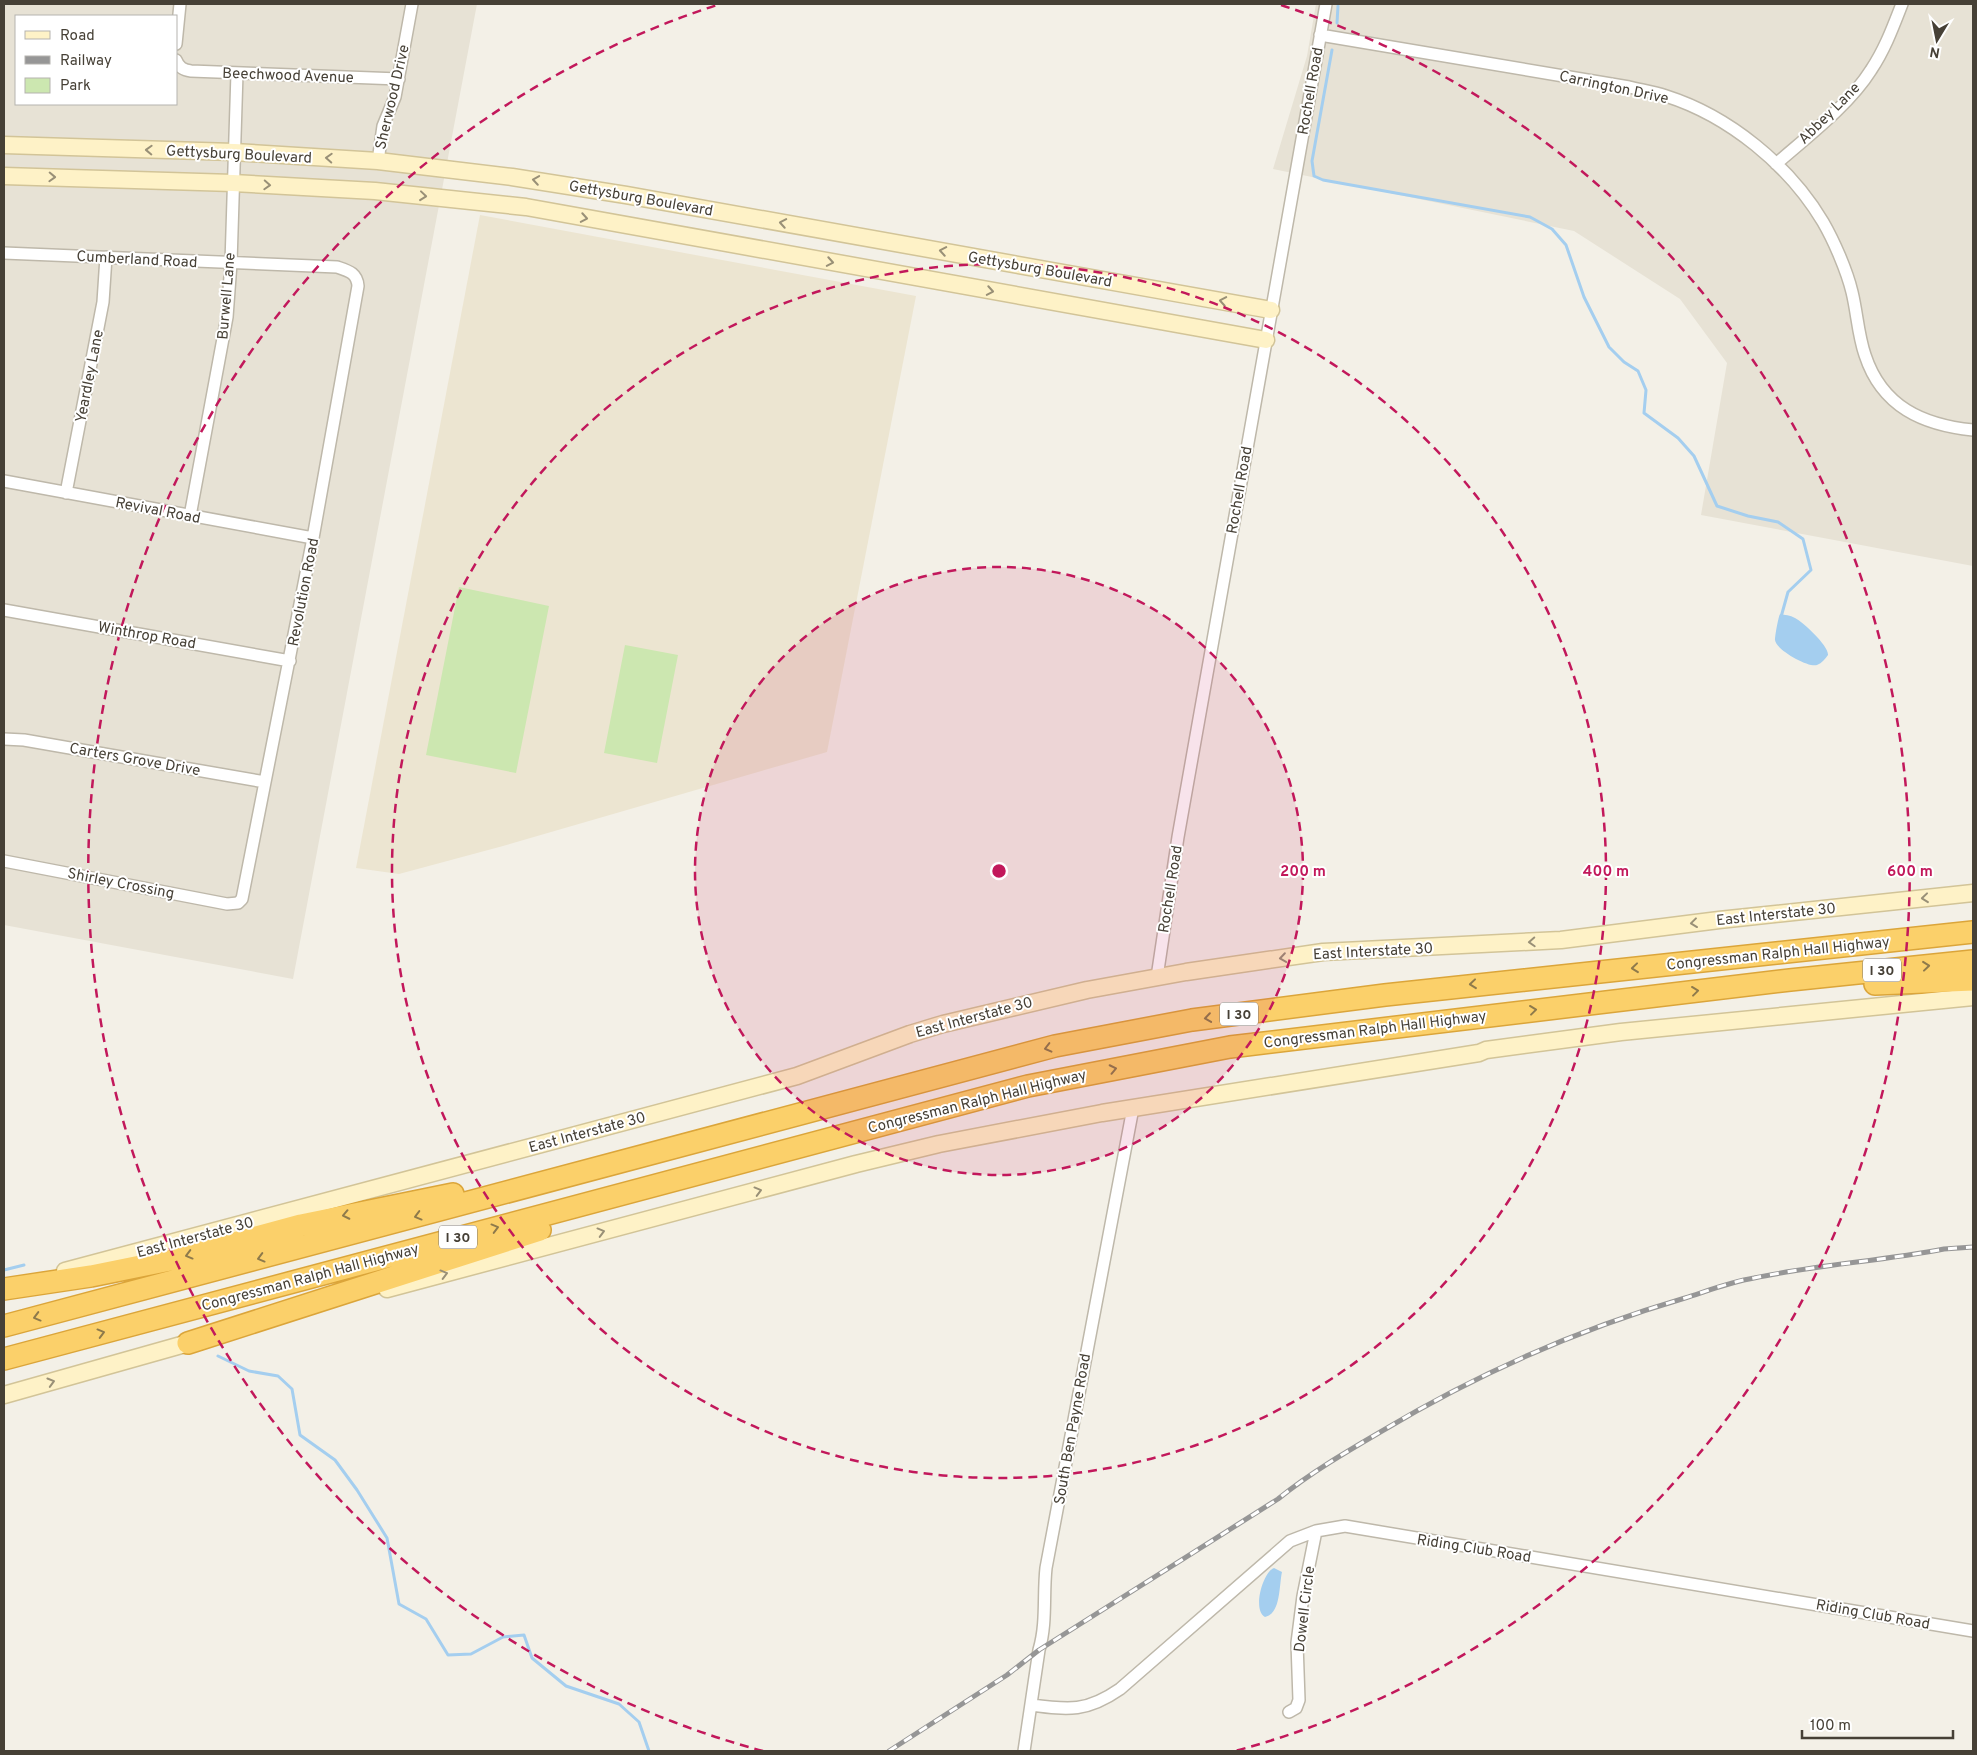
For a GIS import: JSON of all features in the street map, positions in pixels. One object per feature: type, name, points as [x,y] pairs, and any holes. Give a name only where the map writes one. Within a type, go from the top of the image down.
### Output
[{"type":"highway","name":"Congressman Ralph Hall Highway","points":[[4,1326],[1055,1046],[1192,1020],[1470,984],[1973,931]]},
{"type":"highway","name":"Congressman Ralph Hall Highway","points":[[4,1360],[1028,1086],[1230,1047],[1790,980],[1973,961]]},
{"type":"highway","points":[[1790,980],[1825,986],[1973,980]]},
{"type":"highway","points":[[188,1343],[577,1218],[912,1117]]},
{"type":"highway","points":[[4,1288],[91,1276],[175,1259],[301,1225],[436,1196],[566,1175]]},
{"type":"main road","name":"Gettysburg Boulevard","points":[[4,145],[234,152],[378,161],[512,176],[1271,310]]},
{"type":"main road","name":"Gettysburg Boulevard","points":[[4,176],[375,191],[526,207],[1266,340]]},
{"type":"main road","name":"East Interstate 30","points":[[4,1288],[797,1076],[910,1034],[1070,993],[1157,977],[1323,952],[1561,940],[1719,920],[1973,893]]},
{"type":"main road","points":[[4,1395],[188,1343],[856,1164],[939,1144],[1133,1108],[1486,1050],[1596,1036],[1973,997]]},
{"type":"street","points":[[178,24],[180,4]]},
{"type":"street","name":"Sherwood Drive","points":[[378,161],[383,126],[395,97],[412,4]]},
{"type":"street","name":"Rochell Road","points":[[1157,977],[1178,837],[1326,4]]},
{"type":"street","name":"Abbey Lane","points":[[1776,164],[1848,99],[1871,71],[1888,40],[1902,4]]},
{"type":"street","name":"Carrington Drive","points":[[1320,35],[1619,86],[1666,96],[1714,118],[1746,138],[1776,164],[1809,201],[1824,223],[1852,289],[1865,355],[1874,375],[1889,396],[1909,412],[1930,423],[1973,430]]},
{"type":"street","name":"Beechwood Avenue","points":[[178,64],[184,70],[191,71],[398,79]]},
{"type":"street","name":"Burwell Lane","points":[[190,516],[227,317],[231,263],[237,73]]},
{"type":"street","name":"Cumberland Road","points":[[4,252],[337,267],[351,271],[357,278]]},
{"type":"street","name":"Yeardley Lane","points":[[66,493],[103,302],[106,258]]},
{"type":"street","name":"Revolution Road","points":[[238,903],[245,893],[265,782],[290,661],[357,295],[357,278]]},
{"type":"street","name":"Revival Road","points":[[4,481],[313,538]]},
{"type":"street","name":"Winthrop Road","points":[[4,610],[290,661]]},
{"type":"street","name":"Carters Grove Drive","points":[[4,739],[24,740],[265,782]]},
{"type":"street","name":"Shirley Crossing","points":[[4,861],[227,904],[238,903]]},
{"type":"street","name":"South Ben Payne Road","points":[[1024,1751],[1039,1650],[1043,1635],[1046,1568],[1133,1108]]},
{"type":"street","name":"Riding Club Road","points":[[1032,1705],[1075,1709],[1103,1701],[1290,1541],[1316,1531],[1345,1526],[1973,1631]]},
{"type":"street","name":"Dowell Circle","points":[[1289,1712],[1296,1708],[1299,1700],[1297,1642],[1303,1596],[1316,1531]]},
{"type":"shaded area","points":[[4,4],[477,4],[293,979],[4,925]]},
{"type":"shaded area","points":[[1316,4],[1973,4],[1973,566],[1701,515],[1727,363],[1680,299],[1574,231],[1273,169],[1307,56]]},
{"type":"shaded area","points":[[480,215],[916,296],[827,752],[503,846],[399,874],[356,868]]},
{"type":"green space","points":[[459,587],[549,606],[516,773],[426,755]]},
{"type":"green space","points":[[625,645],[678,655],[657,763],[604,753]]},
{"type":"water","points":[[1780,614],[1799,620],[1820,640],[1828,655],[1822,662],[1817,665],[1807,664],[1781,649],[1775,640]]},
{"type":"water","points":[[1274,1568],[1282,1572],[1277,1605],[1270,1615],[1265,1617],[1259,1607],[1260,1591],[1266,1576]]},
{"type":"waterway","points":[[1337,23],[1338,6]]},
{"type":"waterway","points":[[1332,50],[1312,161],[1314,176],[1323,180],[1530,217],[1552,229],[1566,245],[1584,297],[1609,347],[1624,362],[1638,371],[1646,390],[1644,413],[1678,438],[1694,456],[1717,506],[1748,516],[1778,522],[1803,539],[1811,570],[1788,592],[1781,617]]},
{"type":"waterway","points":[[4,1270],[24,1265]]},
{"type":"waterway","points":[[218,1356],[249,1371],[278,1376],[292,1389],[300,1435],[335,1460],[357,1490],[387,1538],[399,1604],[426,1619],[448,1655],[471,1654],[503,1637],[524,1635],[532,1658],[566,1686],[619,1704],[639,1722],[649,1751]]},
{"type":"railway","points":[[889,1751],[1007,1675],[1039,1650],[1278,1499],[1328,1463],[1418,1410],[1492,1372],[1606,1324],[1736,1282],[1801,1270],[1944,1249],[1973,1247]]}]
